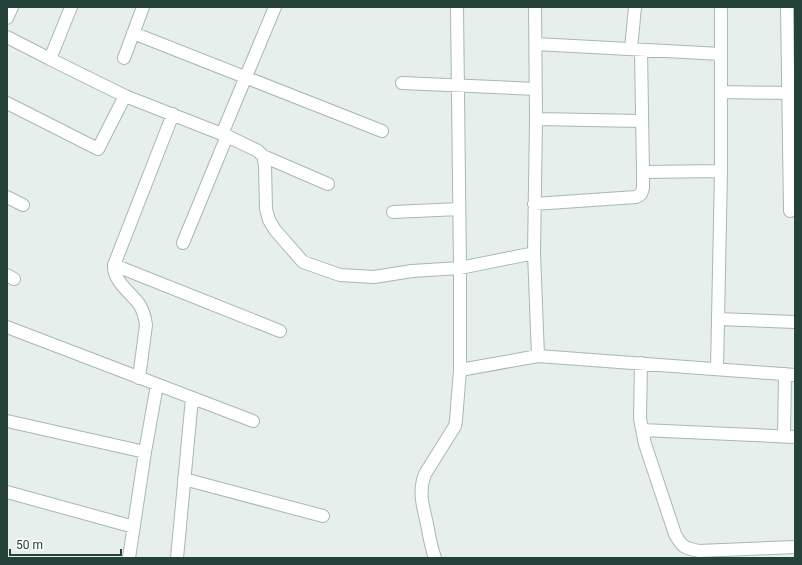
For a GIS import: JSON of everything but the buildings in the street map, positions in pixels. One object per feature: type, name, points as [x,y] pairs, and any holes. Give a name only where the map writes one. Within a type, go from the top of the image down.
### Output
[{"type":"street","points":[[7,18],[12,7]]},
{"type":"street","points":[[50,59],[71,7]]},
{"type":"street","points":[[124,58],[143,7]]},
{"type":"street","points":[[183,243],[246,77],[275,7]]},
{"type":"street","points":[[435,558],[430,542],[421,498],[422,482],[425,474],[455,426],[460,370],[457,7]]},
{"type":"street","points":[[536,7],[534,253],[538,356]]},
{"type":"street","points":[[534,204],[636,197],[640,194],[643,188],[642,121],[636,50],[635,7]]},
{"type":"street","points":[[717,369],[721,171],[721,7]]},
{"type":"street","points":[[787,7],[790,211]]},
{"type":"street","points":[[134,33],[382,131]]},
{"type":"street","points":[[7,37],[126,96],[225,135],[258,151],[263,156],[328,184]]},
{"type":"street","points":[[536,44],[721,54]]},
{"type":"street","points":[[402,83],[536,89]]},
{"type":"street","points":[[721,92],[788,93]]},
{"type":"street","points":[[7,103],[98,149],[126,96]]},
{"type":"street","points":[[139,378],[146,325],[145,316],[140,305],[118,279],[114,271],[114,265],[173,114]]},
{"type":"street","points":[[536,118],[642,121]]},
{"type":"street","points":[[263,156],[265,165],[266,209],[269,220],[275,230],[302,262],[340,275],[374,277],[412,271],[460,268],[534,253]]},
{"type":"street","points":[[643,172],[721,171]]},
{"type":"street","points":[[7,197],[22,205]]},
{"type":"street","points":[[393,212],[459,209]]},
{"type":"street","points":[[114,265],[280,331]]},
{"type":"street","points":[[718,319],[795,322]]},
{"type":"street","points":[[7,327],[253,421]]},
{"type":"street","points":[[460,370],[538,356],[790,374],[790,436],[642,430]]},
{"type":"street","points":[[641,363],[640,419],[645,444],[675,534],[680,543],[688,549],[699,551],[795,547]]},
{"type":"street","points":[[129,558],[157,385]]},
{"type":"street","points":[[177,558],[192,398]]},
{"type":"street","points":[[7,421],[145,452]]},
{"type":"street","points":[[184,479],[323,516]]},
{"type":"street","points":[[7,492],[134,527]]}]
